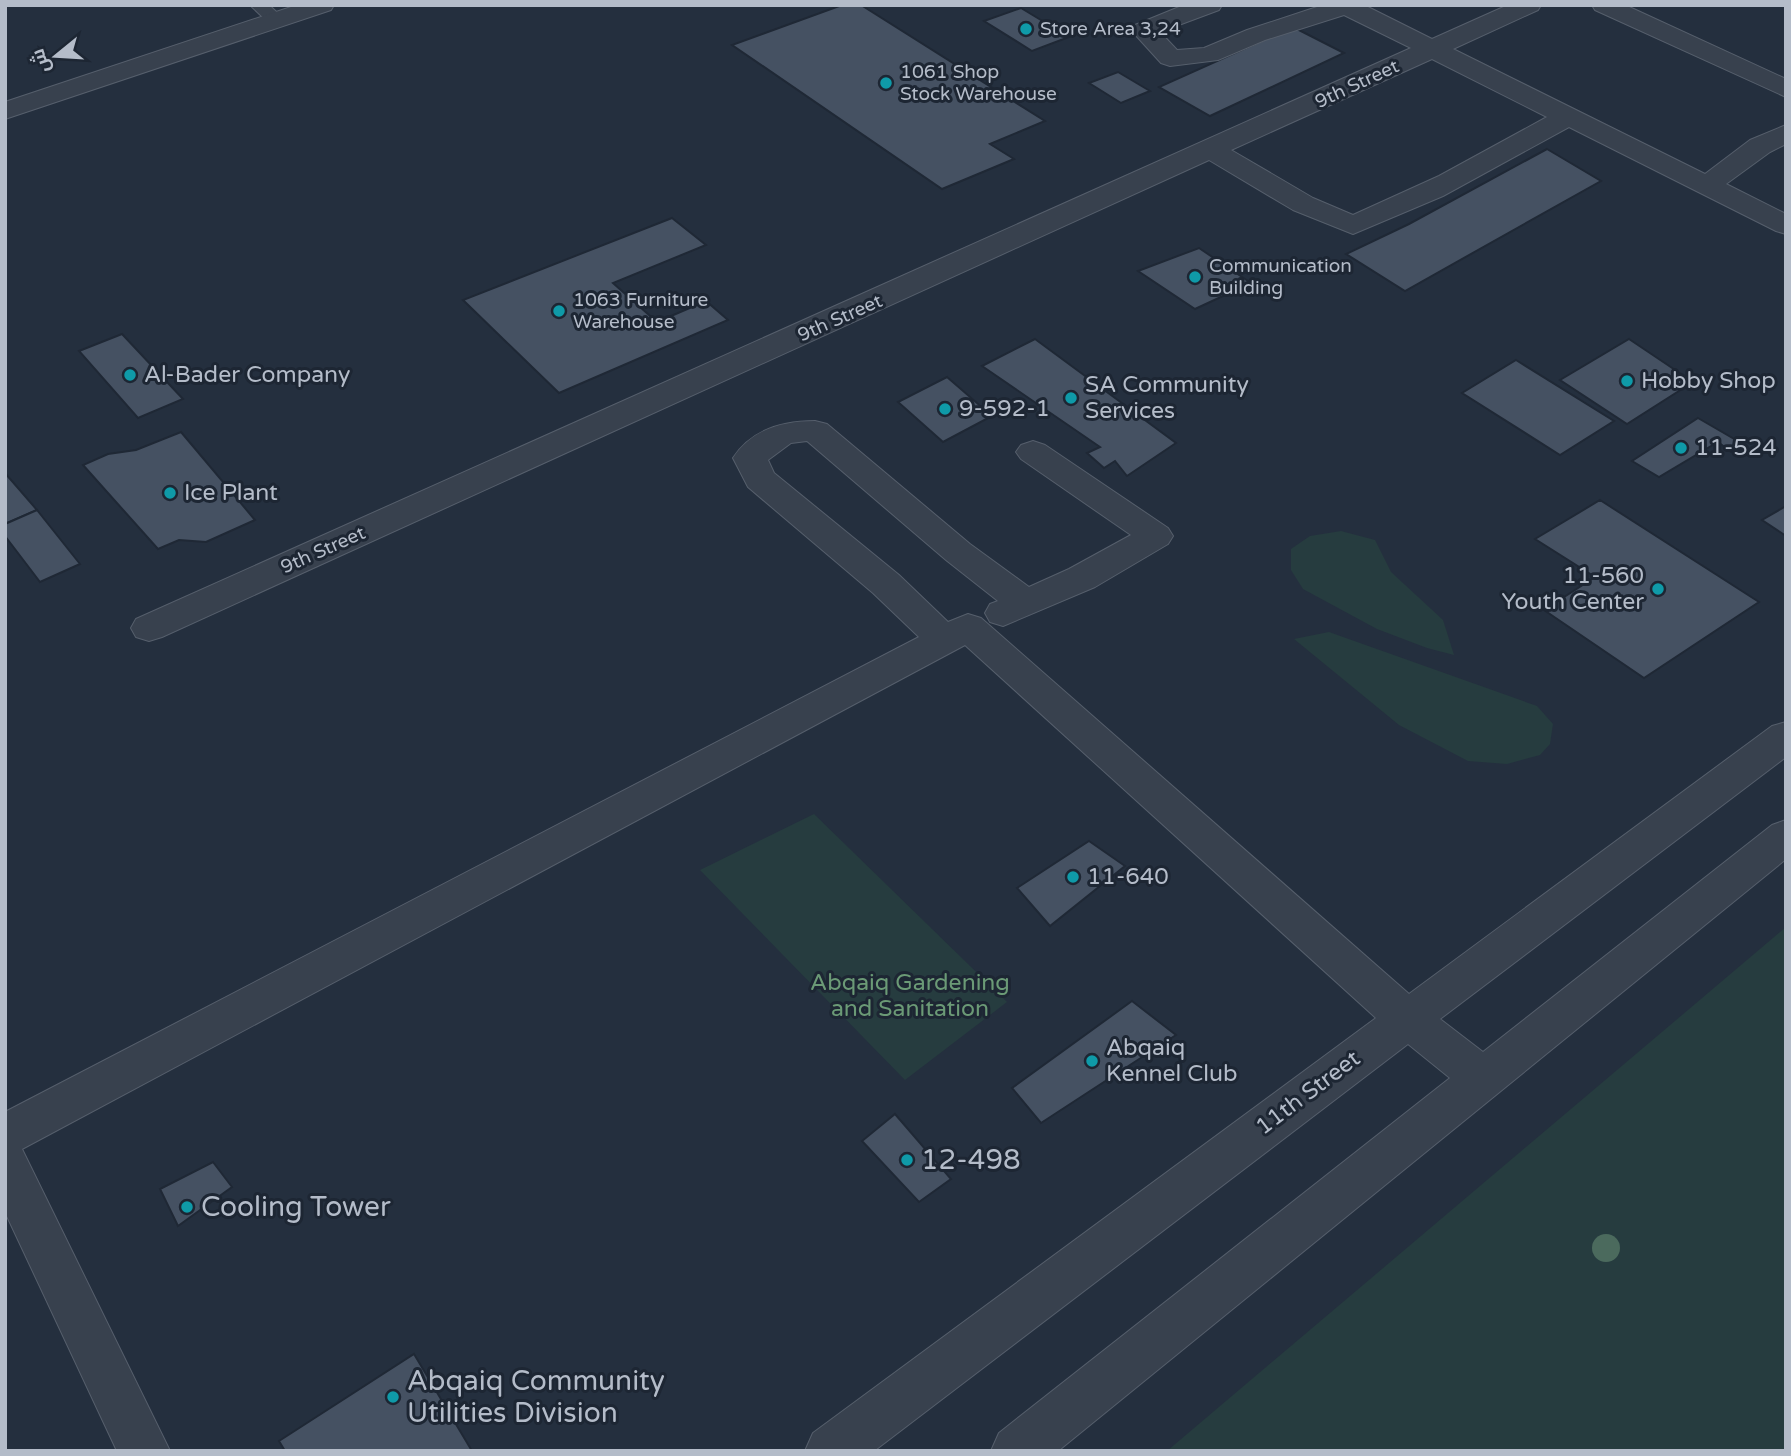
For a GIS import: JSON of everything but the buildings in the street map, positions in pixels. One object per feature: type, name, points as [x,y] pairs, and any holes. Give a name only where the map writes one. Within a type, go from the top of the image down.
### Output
[{"type":"street","points":[[5,88],[202,23],[247,5]]},
{"type":"street","points":[[5,111],[267,13],[322,5]]},
{"type":"street","points":[[1210,5],[1144,30],[1170,58],[1209,54],[1256,35],[1345,6],[1786,225]]},
{"type":"street","name":"9th Street","points":[[149,628],[1530,5]]},
{"type":"street","points":[[1604,5],[1712,52],[1786,89]]},
{"type":"street","points":[[1212,150],[1303,204],[1353,225],[1390,211],[1452,181],[1543,126],[1571,117]]},
{"type":"street","points":[[1707,185],[1760,146],[1786,133]]},
{"type":"street","points":[[1025,603],[958,552],[816,430],[787,431],[766,442],[750,458],[760,479],[886,584],[956,634],[1407,1019],[1483,1077]]},
{"type":"street","points":[[5,1135],[956,634],[1082,578],[1156,536],[1033,452]]},
{"type":"street","name":"11th Street","points":[[831,1451],[1786,736]]},
{"type":"street","points":[[1017,1451],[1786,836]]},
{"type":"street","points":[[5,1162],[144,1451]]},
{"type":"green space","points":[[1341,531],[1375,540],[1391,572],[1443,620],[1454,655],[1377,629],[1303,589],[1291,570],[1291,549],[1310,536]]},
{"type":"green space","points":[[1329,632],[1537,706],[1553,724],[1550,744],[1540,755],[1507,764],[1468,761],[1399,725],[1294,639]]},
{"type":"green space","name":"Abqaiq Gardening and Sanitation","points":[[814,814],[1007,1002],[905,1080],[700,870]]},
{"type":"green space","points":[[1786,927],[1786,1451],[1167,1451]]},
{"type":"place","name":"Store Area 3,24","points":[[1026,29]]},
{"type":"place","name":"1061 Shop Stock Warehouse","points":[[886,83]]},
{"type":"place","name":"Communication Building","points":[[1195,277]]},
{"type":"place","name":"1063 Furniture Warehouse","points":[[559,311]]},
{"type":"place","name":"Al-Bader Company","points":[[130,375]]},
{"type":"place","name":"Hobby Shop","points":[[1627,381]]},
{"type":"place","name":"SA Community Services","points":[[1071,398]]},
{"type":"place","name":"9-592-1","points":[[945,409]]},
{"type":"place","name":"11-524","points":[[1681,448]]},
{"type":"place","name":"Ice Plant","points":[[170,493]]},
{"type":"place","name":"11-560 Youth Center","points":[[1658,589]]},
{"type":"place","name":"11-640","points":[[1073,877]]},
{"type":"place","name":"Abqaiq Kennel Club","points":[[1092,1061]]},
{"type":"place","name":"12-498","points":[[907,1160]]},
{"type":"place","name":"Cooling Tower","points":[[187,1207]]},
{"type":"place","name":"Abqaiq Community Utilities Division","points":[[393,1397]]}]
